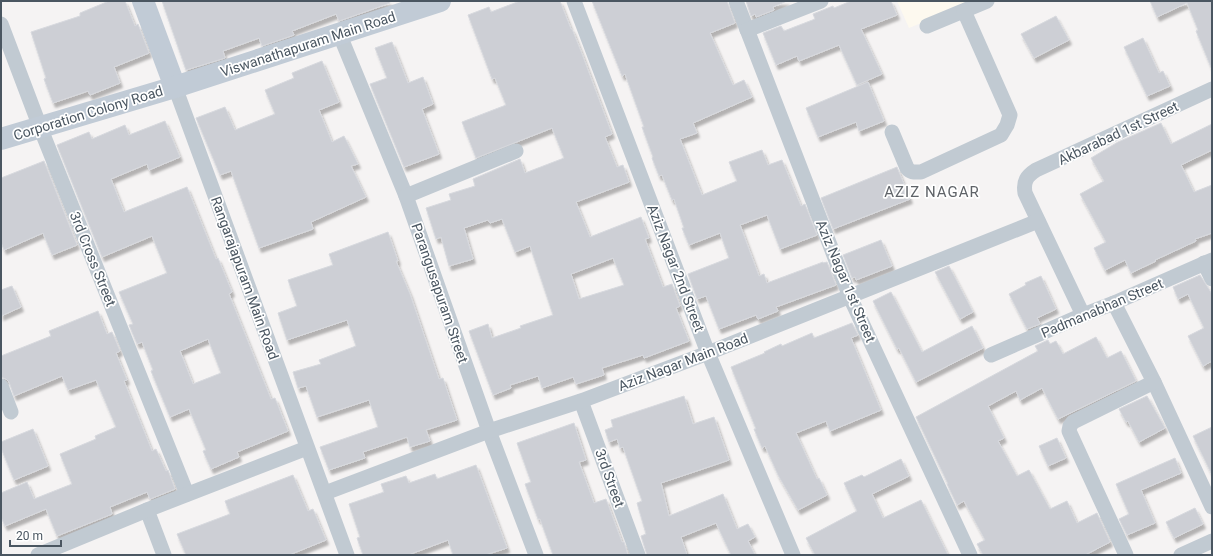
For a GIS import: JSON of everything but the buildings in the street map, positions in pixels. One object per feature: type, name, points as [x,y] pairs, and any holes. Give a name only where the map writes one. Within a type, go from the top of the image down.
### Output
[{"type":"main road","name":"Rangarajapuram Main Road","points":[[143,1],[175,87]]},
{"type":"main road","name":"Viswanathapuram Main Road","points":[[175,87],[440,1]]},
{"type":"main road","name":"Corporation Colony Road","points":[[1,139],[175,87]]},
{"type":"street","name":"Aziz Nagar 2nd Street","points":[[574,1],[708,353],[793,555]]},
{"type":"street","name":"Aziz Nagar 1st Street","points":[[736,1],[850,297],[970,555]]},
{"type":"street","points":[[747,30],[821,1]]},
{"type":"street","points":[[927,26],[987,1]]},
{"type":"street","points":[[892,132],[907,168],[910,171],[921,172],[1001,135],[1007,125],[1010,115],[964,11]]},
{"type":"street","name":"3rd Cross Street","points":[[1,24],[40,127],[187,494]]},
{"type":"street","name":"Parangusapuram Street","points":[[340,33],[406,196],[488,431],[536,555]]},
{"type":"street","name":"Rangarajapuram Main Road","points":[[175,87],[347,555]]},
{"type":"street","name":"Akbarabad 1st Street","points":[[1038,221],[1024,193],[1026,179],[1036,170],[1212,90]]},
{"type":"street","points":[[406,196],[516,151]]},
{"type":"street","name":"Aziz Nagar Main Road","points":[[325,493],[488,431],[581,401],[708,353],[1038,221]]},
{"type":"street","points":[[1038,221],[1083,315]]},
{"type":"street","points":[[1208,261],[1212,279]]},
{"type":"street","name":"Padmanabhan Street","points":[[991,355],[1208,261]]},
{"type":"street","points":[[1114,303],[1154,382],[1212,507]]},
{"type":"street","points":[[1126,555],[1069,431],[1073,422],[1154,382]]},
{"type":"street","points":[[1,386],[11,412]]},
{"type":"street","name":"3rd Street","points":[[581,401],[638,555]]},
{"type":"street","points":[[38,555],[187,494],[307,448]]},
{"type":"street","points":[[147,510],[164,555]]},
{"type":"street","points":[[1181,555],[1212,540]]},
{"type":"shaded area","points":[[897,1],[975,1],[909,28]]},
{"type":"district","name":"AZIZ NAGAR","points":[[932,192]]}]
